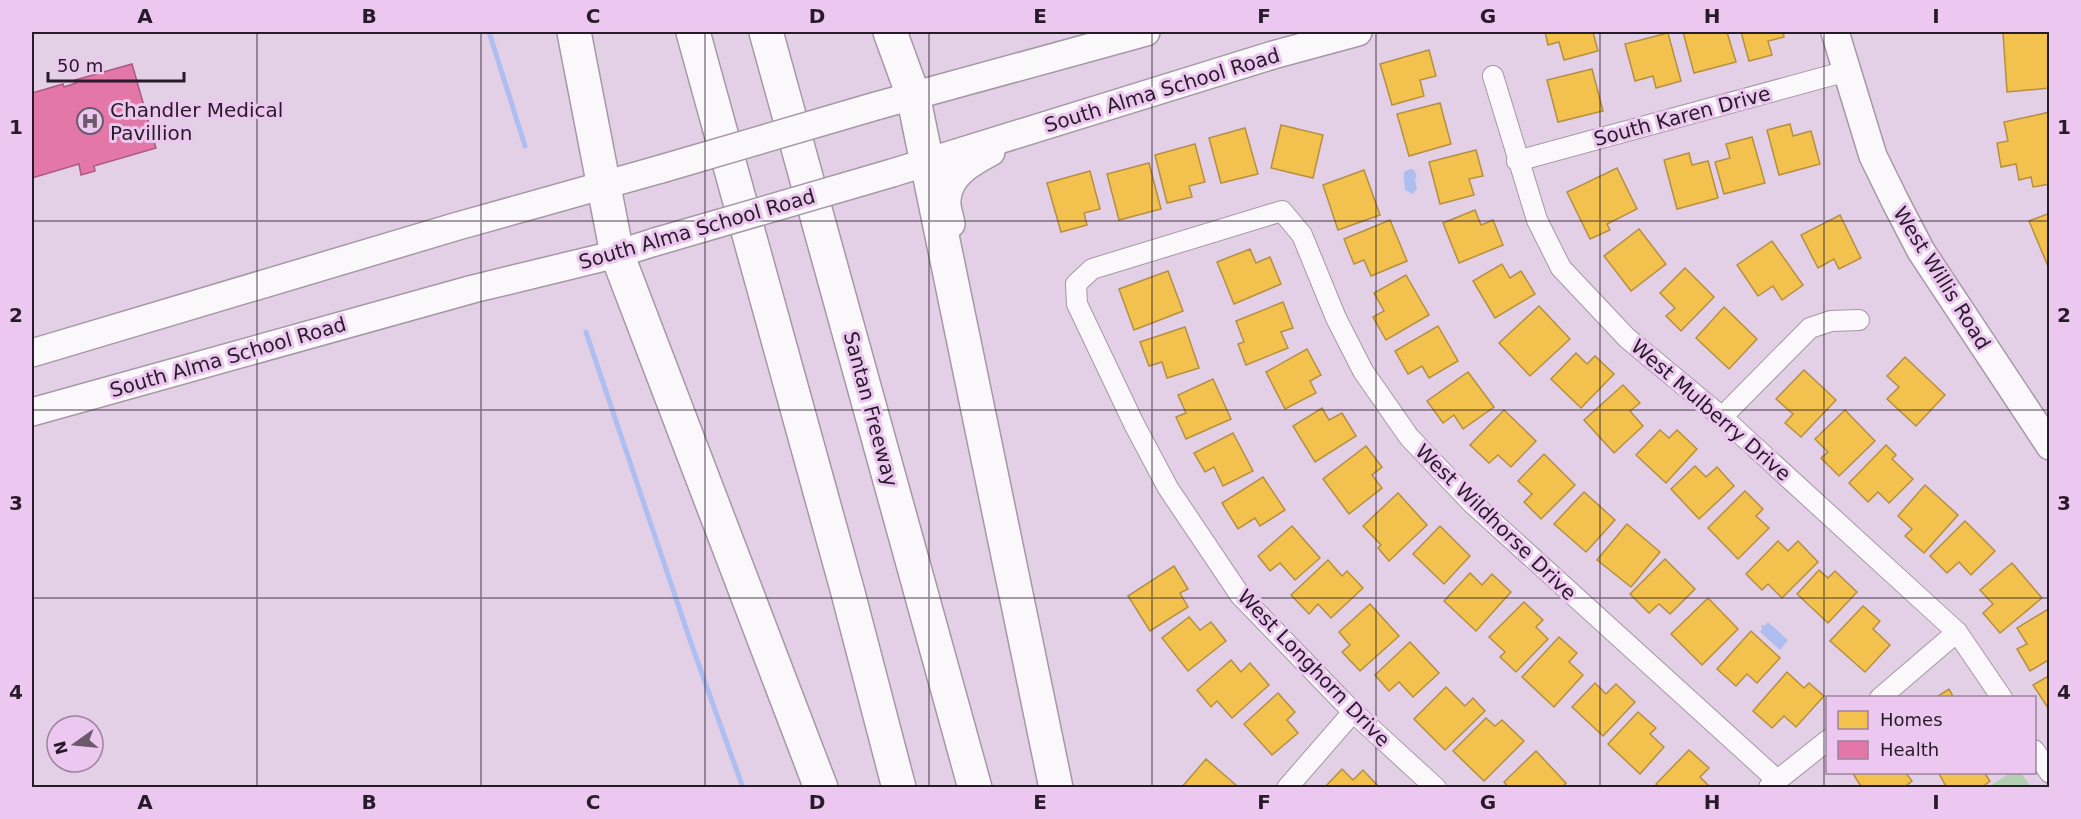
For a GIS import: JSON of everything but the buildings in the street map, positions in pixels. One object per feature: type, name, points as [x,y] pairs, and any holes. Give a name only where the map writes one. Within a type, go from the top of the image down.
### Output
[{"type":"highway","points":[[574,32],[617,254],[821,788]]},
{"type":"highway","points":[[693,32],[900,788]]},
{"type":"highway","name":"Santan Freeway","points":[[766,32],[975,788]]},
{"type":"highway","points":[[890,32],[914,95],[1056,788]]},
{"type":"main road","points":[[32,353],[602,184],[1146,32]]},
{"type":"main road","points":[[1273,55],[1291,32]]},
{"type":"main road","name":"South Alma School Road","points":[[32,412],[473,289],[617,254],[927,163],[1273,55],[1358,32]]},
{"type":"main road","name":"West Willis Road","points":[[1835,32],[1874,156],[1921,251],[2049,446]]},
{"type":"main road","points":[[1003,529],[1002,476],[947,200],[952,183],[969,164],[1025,132]]},
{"type":"street","name":"South Karen Drive","points":[[1517,161],[1847,71]]},
{"type":"street","name":"West Mulberry Drive","points":[[1493,76],[1517,161],[1537,220],[1561,268],[1627,338],[1722,417],[1958,632],[2001,696]]},
{"type":"street","name":"West Wildhorse Drive","points":[[1076,284],[1092,269],[1282,211],[1302,235],[1336,318],[1363,371],[1409,438],[1472,503],[1773,784]]},
{"type":"street","name":"West Longhorn Drive","points":[[1076,284],[1077,304],[1134,424],[1168,488],[1240,595],[1353,712],[1436,788]]},
{"type":"street","points":[[1722,417],[1810,328],[1832,321],[1859,320]]},
{"type":"street","points":[[1882,696],[1958,632]]},
{"type":"street","points":[[1287,788],[1353,712]]},
{"type":"street","points":[[1773,784],[1826,741]]},
{"type":"street","points":[[2036,753],[2049,773]]},
{"type":"green space","points":[[2008,774],[2022,774],[2031,787],[1989,787]]},
{"type":"water","points":[[1414,170],[1417,176],[1415,180],[1417,188],[1413,194],[1405,190],[1404,172]]},
{"type":"water","points":[[1768,622],[1788,640],[1780,650],[1760,632],[1761,625]]},
{"type":"waterway","points":[[489,32],[525,146]]},
{"type":"waterway","points":[[586,332],[691,643],[743,788]]},
{"type":"place","name":"Chandler Medical Pavillion","points":[[90,121]]}]
